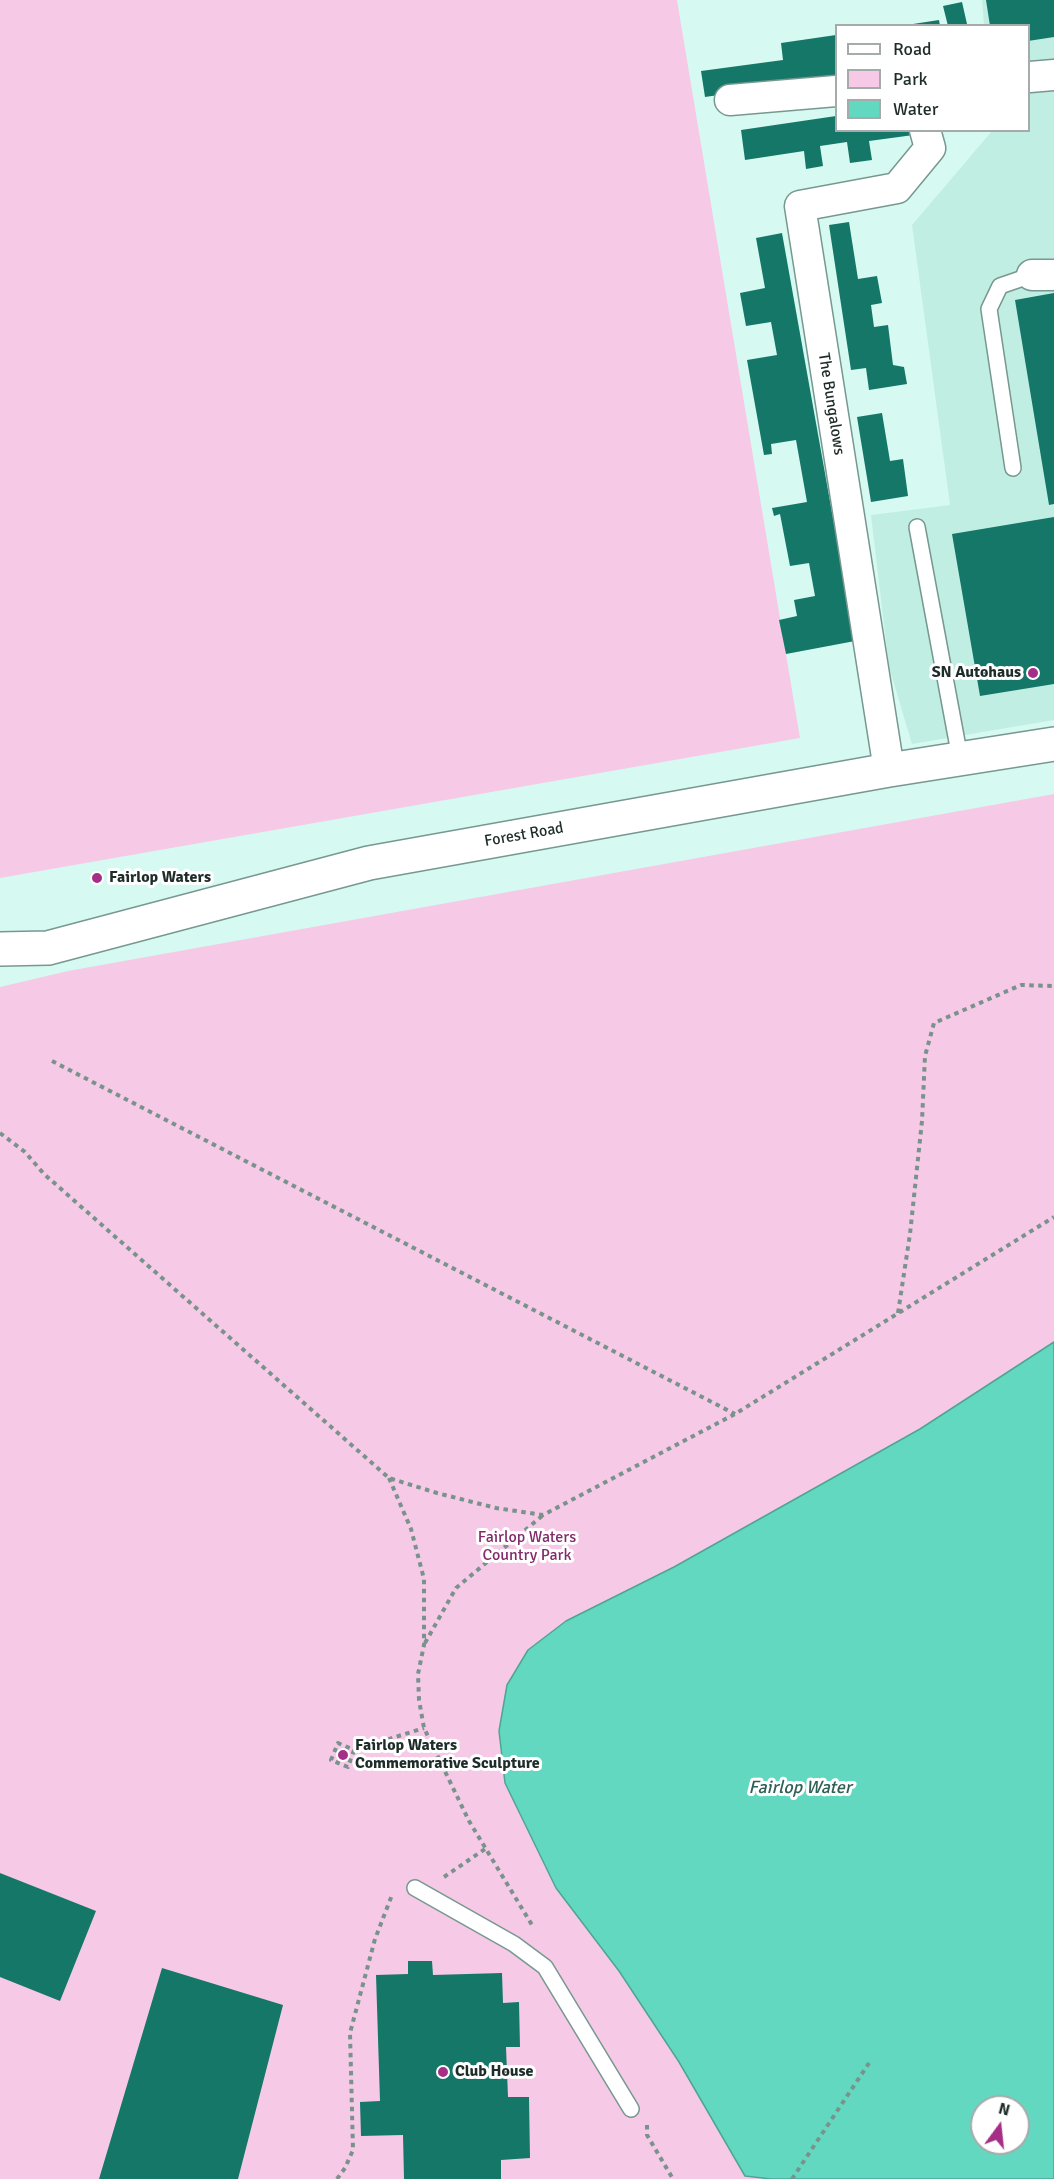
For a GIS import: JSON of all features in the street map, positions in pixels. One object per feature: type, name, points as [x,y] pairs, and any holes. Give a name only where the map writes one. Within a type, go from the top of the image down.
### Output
[{"type":"street","points":[[730,100],[835,91]]},
{"type":"street","name":"The Bungalows","points":[[889,770],[800,206],[897,188],[930,148],[926,132]]},
{"type":"street","name":"Forest Road","points":[[0,949],[48,948],[369,863],[889,770],[1054,744]]},
{"type":"lane","points":[[1013,468],[989,309],[1000,286],[1043,275]]},
{"type":"lane","points":[[917,526],[960,758]]},
{"type":"lane","points":[[415,1888],[513,1944],[544,1967],[631,2109]]},
{"type":"path","points":[[898,1314],[920,1144],[924,1056],[934,1023],[1021,985],[1054,986]]},
{"type":"path","points":[[52,1061],[735,1414]]},
{"type":"path","points":[[0,1133],[25,1152],[44,1174],[389,1478],[476,1503],[543,1515]]},
{"type":"path","points":[[423,1645],[456,1588],[543,1515],[735,1414],[1054,1217]]},
{"type":"path","points":[[389,1478],[411,1528],[424,1578],[423,1645],[418,1674],[419,1700],[424,1728],[458,1800],[535,1929]]},
{"type":"path","points":[[354,1750],[348,1767],[331,1760],[338,1743],[354,1750],[424,1728]]},
{"type":"path","points":[[429,1896],[439,1880],[486,1849]]},
{"type":"path","points":[[337,2179],[353,2150],[350,2033],[375,1939],[394,1890]]},
{"type":"path","points":[[792,2179],[869,2062]]},
{"type":"path","points":[[646,2123],[647,2134],[673,2179]]},
{"type":"shaded area","points":[[982,0],[1054,0],[1054,720],[912,744],[889,667],[871,515],[950,505],[912,225],[991,132],[1030,132],[1030,24],[984,24]]},
{"type":"green space","points":[[0,0],[677,0],[800,738],[0,878]]},
{"type":"green space","name":"Fairlop Waters Country Park","points":[[1054,794],[1054,2179],[0,2179],[0,987],[68,971]]},
{"type":"water","name":"Fairlop Water","points":[[1054,1342],[1054,2179],[771,2179],[745,2176],[679,2062],[619,1971],[556,1888],[505,1783],[499,1731],[507,1685],[528,1650],[566,1621],[674,1567],[920,1429]]},
{"type":"building","points":[[986,0],[1054,0],[1054,37],[1030,41],[1030,24],[990,24]]},
{"type":"building","points":[[962,2],[967,24],[948,24],[943,6]]},
{"type":"building","points":[[939,20],[940,24],[913,24]]},
{"type":"building","points":[[835,35],[835,78],[705,97],[701,71],[783,60],[781,43]]},
{"type":"building","points":[[835,116],[835,132],[921,132],[921,134],[869,141],[872,160],[850,163],[847,142],[820,146],[823,166],[806,169],[804,151],[745,160],[741,130]]},
{"type":"building","points":[[849,222],[858,279],[877,276],[882,303],[871,305],[874,327],[888,325],[893,365],[904,367],[907,384],[869,390],[866,368],[851,370],[829,225]]},
{"type":"building","points":[[782,233],[855,641],[786,654],[779,620],[797,616],[794,600],[815,596],[809,563],[790,566],[780,514],[774,516],[772,508],[807,502],[796,440],[771,444],[772,454],[764,455],[747,360],[777,355],[771,322],[746,326],[740,293],[765,288],[756,238]]},
{"type":"building","points":[[1054,293],[1054,504],[1049,505],[1015,300]]},
{"type":"building","points":[[882,413],[890,461],[903,459],[908,496],[871,502],[857,417]]},
{"type":"building","points":[[1054,517],[1054,684],[980,696],[952,534]]},
{"type":"building","points":[[0,1873],[96,1911],[60,2001],[0,1977]]},
{"type":"building","name":"Club House","points":[[408,1961],[432,1961],[433,1975],[502,1973],[503,2003],[519,2002],[520,2047],[506,2047],[508,2097],[529,2097],[530,2158],[501,2160],[501,2179],[404,2179],[403,2135],[361,2136],[360,2102],[380,2101],[376,1975],[408,1974]]},
{"type":"building","points":[[162,1968],[283,2005],[238,2179],[99,2179]]},
{"type":"place","name":"SN Autohaus","points":[[1033,673]]},
{"type":"place","name":"Fairlop Waters","points":[[97,878]]},
{"type":"place","name":"Fairlop Waters Commemorative Sculpture","points":[[343,1755]]},
{"type":"place","name":"Club House","points":[[443,2072]]}]
